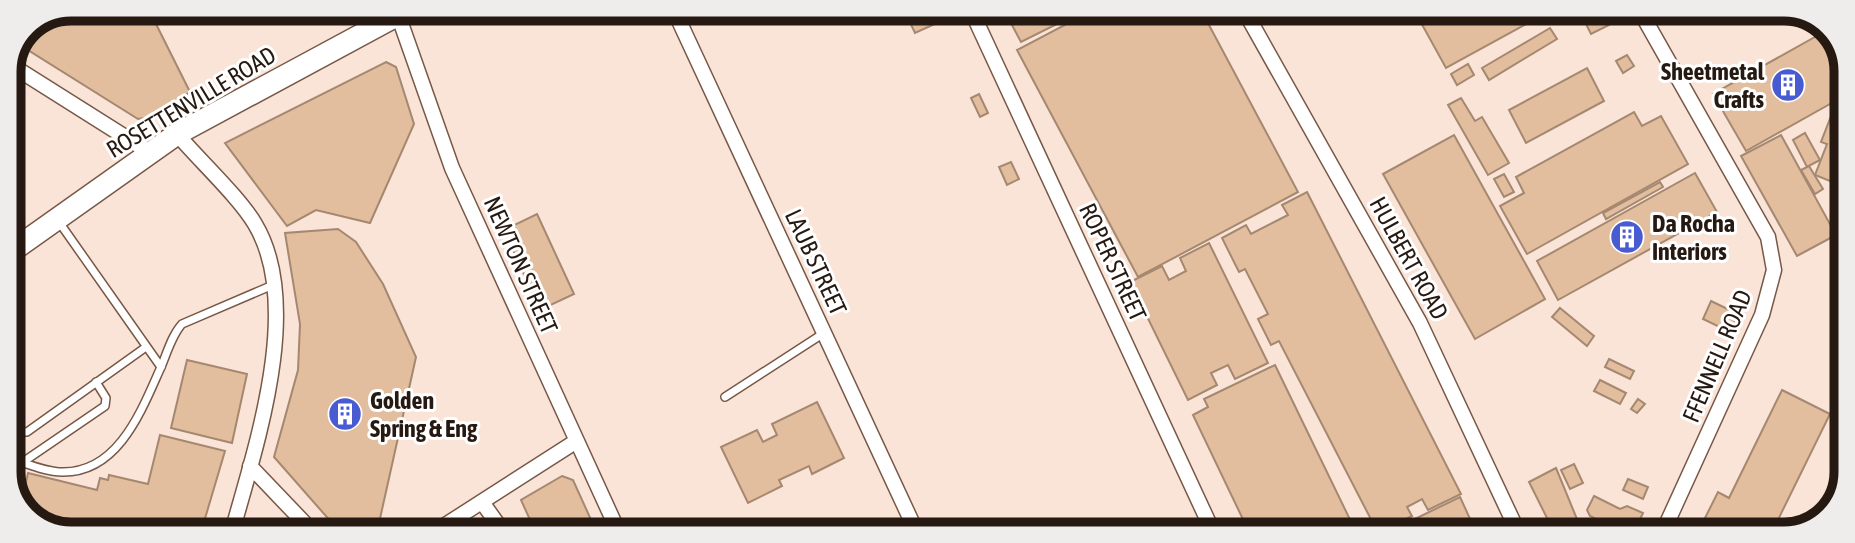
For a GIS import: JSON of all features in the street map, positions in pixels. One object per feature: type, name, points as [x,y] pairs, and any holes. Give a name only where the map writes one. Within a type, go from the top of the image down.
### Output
[{"type":"main road","name":"ROSETTENVILLE ROAD","points":[[21,244],[177,134],[383,21]]},
{"type":"street","name":"NEWTON STREET","points":[[404,21],[452,168],[614,522]]},
{"type":"street","name":"LAUB STREET","points":[[680,21],[912,522]]},
{"type":"street","name":"ROPER STREET","points":[[976,21],[1208,522]]},
{"type":"street","name":"HULBERT ROAD","points":[[1250,21],[1420,323],[1513,522]]},
{"type":"street","name":"FFENNELL ROAD","points":[[1646,21],[1768,237],[1774,270],[1762,315],[1667,522]]},
{"type":"street","points":[[21,71],[149,152]]},
{"type":"street","points":[[177,134],[255,224],[267,254],[273,285],[276,355],[235,522]]},
{"type":"street","points":[[450,522],[575,442]]},
{"type":"street","points":[[250,466],[303,522]]},
{"type":"street","points":[[482,502],[496,522]]},
{"type":"lane","points":[[57,218],[161,367]]},
{"type":"lane","points":[[23,462],[64,472],[88,466],[114,450],[139,418],[182,324],[273,285]]},
{"type":"lane","points":[[726,397],[824,333]]},
{"type":"lane","points":[[21,432],[27,432],[146,347]]},
{"type":"lane","points":[[23,462],[104,406],[106,398],[96,383]]},
{"type":"building","points":[[151,21],[156,24],[190,92],[156,116],[138,119],[26,49],[29,43],[43,29],[61,22]]},
{"type":"building","points":[[909,21],[936,21],[937,23],[915,33]]},
{"type":"building","points":[[1010,21],[1063,21],[1021,42]]},
{"type":"building","points":[[1072,21],[1207,21],[1298,192],[1138,277],[1017,50]]},
{"type":"building","points":[[1420,21],[1532,21],[1446,68]]},
{"type":"building","points":[[1591,21],[1607,21],[1609,25],[1591,34],[1586,24]]},
{"type":"building","points":[[1550,28],[1557,39],[1489,80],[1482,68]]},
{"type":"building","name":"Sheetmetal Crafts","points":[[1818,35],[1832,58],[1834,102],[1746,151],[1713,94]]},
{"type":"building","points":[[1627,55],[1634,66],[1623,73],[1616,61]]},
{"type":"building","points":[[386,62],[396,67],[414,124],[370,223],[316,210],[287,226],[225,143]]},
{"type":"building","points":[[1468,64],[1474,75],[1457,85],[1451,74]]},
{"type":"building","points":[[1587,68],[1604,101],[1526,143],[1509,110]]},
{"type":"building","points":[[979,94],[988,113],[980,117],[971,98]]},
{"type":"building","points":[[1461,98],[1475,121],[1482,117],[1509,163],[1488,175],[1448,105]]},
{"type":"building","points":[[1834,111],[1834,183],[1815,175],[1827,144],[1821,142]]},
{"type":"building","points":[[1634,112],[1642,126],[1661,116],[1688,164],[1527,254],[1500,206],[1524,193],[1516,177]]},
{"type":"building","points":[[1805,133],[1820,160],[1807,167],[1793,140]]},
{"type":"building","points":[[1454,135],[1545,299],[1475,339],[1383,174]]},
{"type":"building","points":[[1781,135],[1834,231],[1834,236],[1797,256],[1741,156]]},
{"type":"building","points":[[1011,162],[1019,179],[1007,185],[999,167]]},
{"type":"building","points":[[1809,166],[1823,189],[1815,194],[1801,170]]},
{"type":"building","name":"Da Rocha Interiors","points":[[1695,173],[1717,212],[1558,300],[1537,261]]},
{"type":"building","points":[[1504,174],[1514,192],[1504,197],[1494,179]]},
{"type":"building","points":[[1660,182],[1663,187],[1606,219],[1603,213]]},
{"type":"building","points":[[1307,192],[1461,494],[1428,510],[1422,499],[1407,507],[1412,516],[1400,522],[1372,522],[1279,341],[1271,345],[1258,319],[1268,314],[1245,269],[1239,272],[1222,238],[1246,225],[1251,234],[1288,215],[1282,205]]},
{"type":"building","points":[[537,214],[574,294],[540,310],[504,230]]},
{"type":"building","name":"Golden Spring & Eng","points":[[338,229],[356,242],[383,284],[416,357],[379,522],[331,522],[274,457],[298,370],[300,324],[285,233]]},
{"type":"building","points":[[1209,243],[1268,363],[1235,379],[1228,365],[1211,373],[1217,385],[1188,400],[1130,282],[1162,266],[1169,280],[1186,271],[1180,258]]},
{"type":"building","points":[[1711,301],[1738,314],[1730,332],[1703,319]]},
{"type":"building","points":[[1560,308],[1594,336],[1587,346],[1552,317]]},
{"type":"building","points":[[1609,359],[1634,371],[1630,379],[1605,367]]},
{"type":"building","points":[[187,360],[247,374],[232,443],[171,428]]},
{"type":"building","points":[[1275,365],[1351,522],[1244,522],[1193,415],[1208,407],[1204,399]]},
{"type":"building","points":[[1600,380],[1626,393],[1620,404],[1594,391]]},
{"type":"building","points":[[1782,390],[1830,414],[1777,522],[1703,522],[1718,492],[1729,498]]},
{"type":"building","points":[[1638,399],[1645,404],[1637,413],[1631,409]]},
{"type":"building","points":[[817,402],[844,458],[812,474],[809,466],[779,480],[782,486],[748,503],[721,447],[757,430],[763,442],[777,435],[772,424]]},
{"type":"building","points":[[160,435],[225,451],[204,522],[58,520],[38,510],[24,489],[28,473],[97,490],[100,478],[108,480],[109,475],[148,484]]},
{"type":"building","points":[[1574,464],[1583,483],[1570,489],[1561,470]]},
{"type":"building","points":[[1556,468],[1578,522],[1549,522],[1529,482]]},
{"type":"building","points":[[562,476],[573,480],[592,522],[531,522],[521,500]]},
{"type":"building","points":[[1628,479],[1648,487],[1643,499],[1623,490]]},
{"type":"building","points":[[1594,496],[1620,509],[1627,506],[1643,513],[1639,522],[1602,522],[1590,516],[1587,510]]},
{"type":"building","points":[[1460,497],[1471,522],[1409,522]]},
{"type":"place","name":"Sheetmetal Crafts","points":[[1788,85]]},
{"type":"place","name":"Da Rocha Interiors","points":[[1627,237]]},
{"type":"place","name":"Golden Spring & Eng","points":[[345,414]]}]
